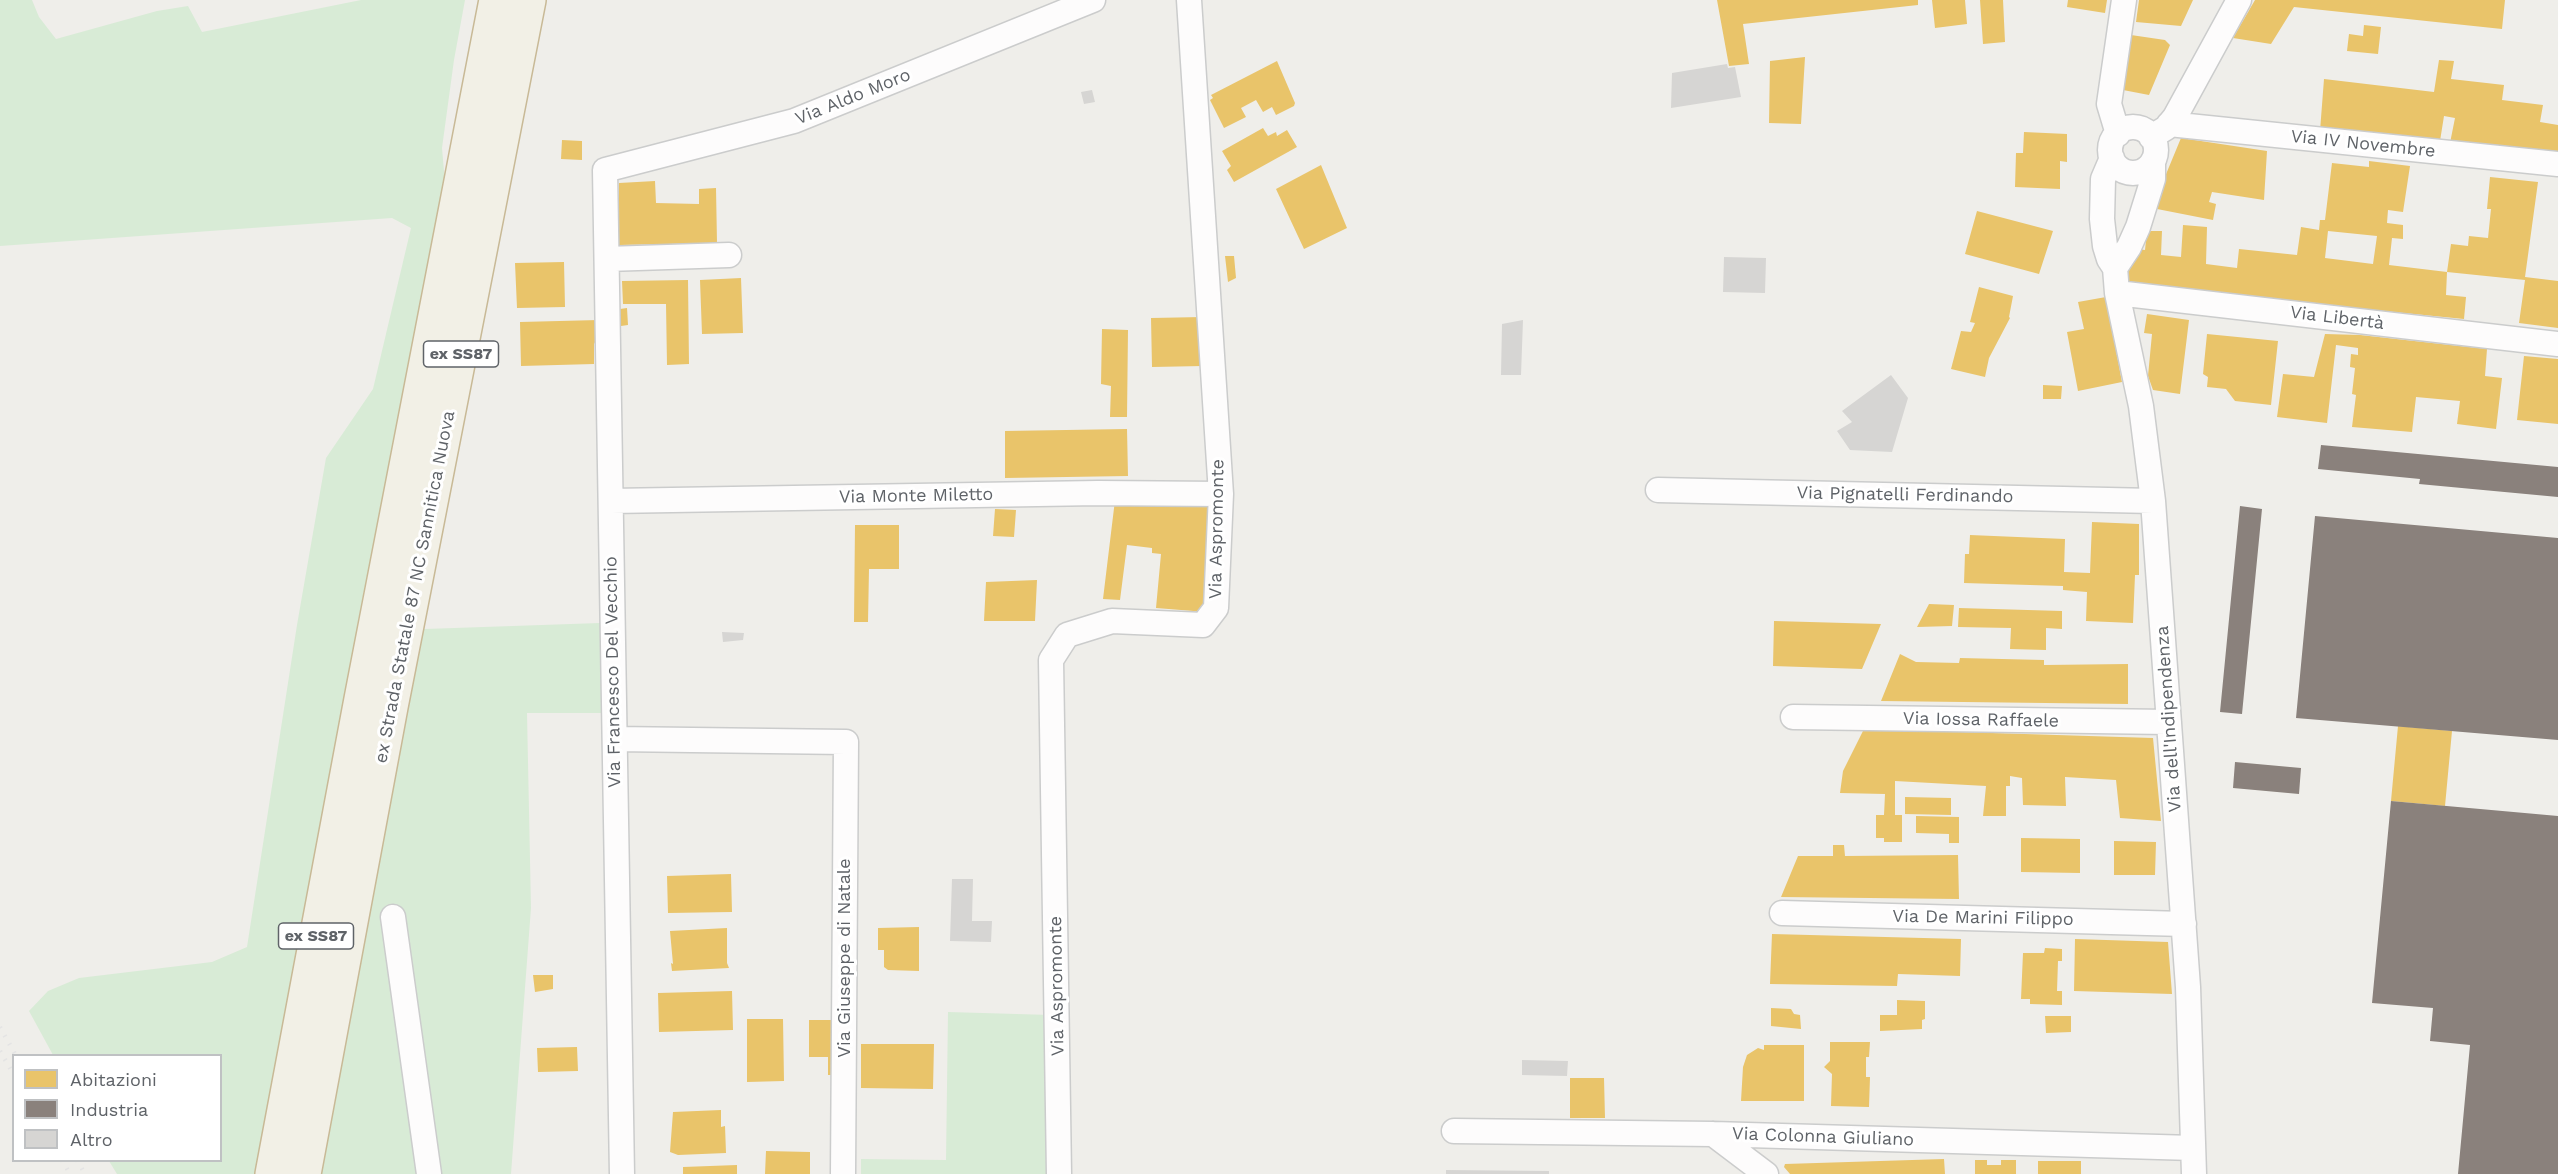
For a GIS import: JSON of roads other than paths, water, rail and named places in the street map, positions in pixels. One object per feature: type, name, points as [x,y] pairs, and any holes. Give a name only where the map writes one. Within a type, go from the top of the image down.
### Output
[{"type":"highway","name":"ex Strada Statale 87 NC Sannitica Nuova","points":[[304,1174],[376,703],[496,0]]},
{"type":"highway","name":"ex Strada Statale 87 NC Sannitica Nuova","points":[[272,1174],[529,0]]},
{"type":"street","name":"Via Aldo Moro","points":[[605,170],[794,121],[1094,0]]},
{"type":"street","name":"Via Aspromonte","points":[[1059,1174],[1051,660],[1067,635],[1112,621],[1203,624],[1216,608],[1221,494],[1189,0]]},
{"type":"street","points":[[2124,0],[2109,104],[2118,134],[2128,128],[2160,131]]},
{"type":"street","points":[[2115,268],[2129,247],[2138,226],[2153,179],[2153,161],[2160,131],[2239,0]]},
{"type":"street","name":"Via IV Novembre","points":[[2160,131],[2558,164]]},
{"type":"street","name":"Via dell'Indipendenza","points":[[2118,134],[2111,143],[2112,158],[2103,178],[2102,219],[2105,246],[2115,268],[2117,293],[2141,406],[2153,501],[2188,987],[2194,1174]]},
{"type":"street","points":[[2112,158],[2115,165],[2128,172],[2143,171],[2153,161]]},
{"type":"street","name":"Via Francesco Del Vecchio","points":[[605,170],[622,1174]]},
{"type":"street","points":[[607,260],[729,255]]},
{"type":"street","name":"Via Libertà","points":[[2117,293],[2558,344]]},
{"type":"street","name":"Via Pignatelli Ferdinando","points":[[1658,490],[2153,501]]},
{"type":"street","name":"Via Monte Miletto","points":[[610,501],[1098,493],[1221,494]]},
{"type":"street","name":"Via Iossa Raffaele","points":[[1793,717],[2169,722]]},
{"type":"street","name":"Via Giuseppe di Natale","points":[[615,739],[846,742],[843,1174]]},
{"type":"street","name":"Via De Marini Filippo","points":[[1782,913],[2184,924]]},
{"type":"street","points":[[393,917],[429,1174]]},
{"type":"street","name":"Via Colonna Giuliano","points":[[1454,1131],[1713,1134],[2193,1148]]},
{"type":"street","points":[[1713,1134],[1766,1174]]},
{"type":"railway","points":[[0,1027],[15,1054]]},
{"type":"railway","points":[[0,1051],[12,1072]]},
{"type":"railway","points":[[63,1162],[70,1174]]},
{"type":"railway","points":[[78,1162],[85,1174]]}]
